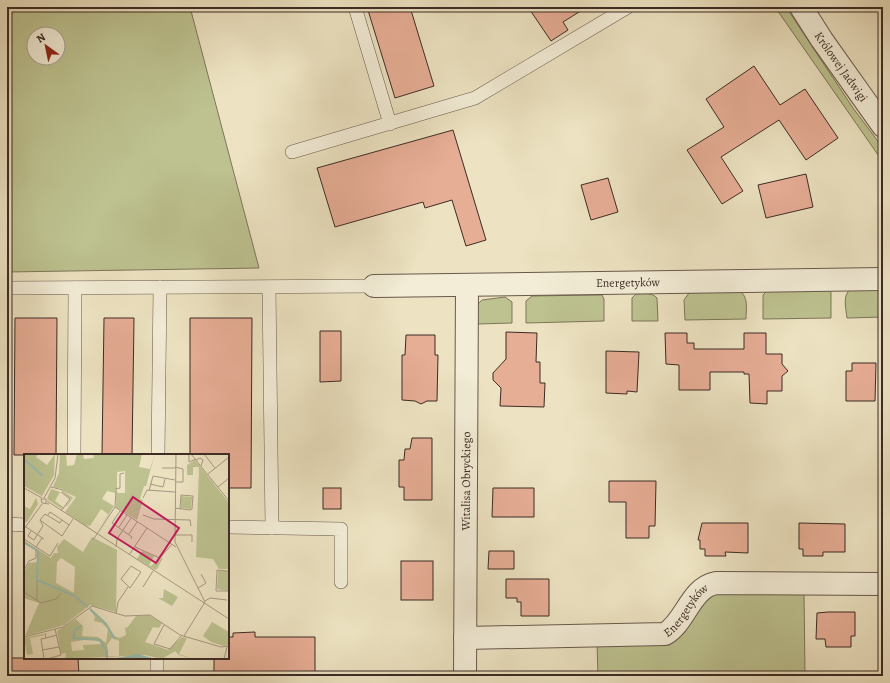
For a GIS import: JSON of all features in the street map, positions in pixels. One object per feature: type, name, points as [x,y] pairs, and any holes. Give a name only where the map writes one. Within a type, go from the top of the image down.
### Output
[{"type":"street","name":"Królowej Jadwigi","points":[[802,7],[822,40],[883,126]]},
{"type":"street","name":"Energetyków","points":[[374,286],[467,286],[883,279]]},
{"type":"street","name":"Witalisa Obryckiego","points":[[465,676],[467,286]]},
{"type":"street","name":"Energetyków","points":[[465,638],[666,634],[673,630],[700,590],[708,584],[883,584]]},
{"type":"lane","points":[[354,7],[390,124]]},
{"type":"lane","points":[[292,152],[475,98],[628,7]]},
{"type":"lane","points":[[7,288],[374,286]]},
{"type":"lane","points":[[158,454],[160,287]]},
{"type":"lane","points":[[270,287],[272,528]]},
{"type":"lane","points":[[74,454],[75,288]]},
{"type":"lane","points":[[7,524],[24,525]]},
{"type":"lane","points":[[229,527],[341,529],[341,582]]},
{"type":"lane","points":[[157,659],[157,676]]},
{"type":"green space","points":[[7,7],[190,7],[259,268],[7,272]]},
{"type":"green space","points":[[775,7],[786,7],[853,108],[883,148],[883,162]]},
{"type":"green space","points":[[883,288],[883,317],[847,318],[845,302],[848,291],[851,289]]},
{"type":"green space","points":[[830,290],[831,318],[763,319],[763,295],[767,291]]},
{"type":"green space","points":[[739,291],[746,299],[746,319],[685,320],[684,300],[689,293]]},
{"type":"green space","points":[[636,294],[650,294],[657,298],[658,321],[632,321],[632,298]]},
{"type":"green space","points":[[602,295],[604,299],[604,321],[526,323],[526,301],[532,296]]},
{"type":"green space","points":[[505,297],[512,302],[512,323],[478,324],[477,305],[482,300]]},
{"type":"green space","points":[[804,593],[805,676],[598,676],[597,643],[664,643],[702,600],[712,594]]},
{"type":"building","points":[[367,7],[410,7],[434,86],[395,98]]},
{"type":"building","points":[[528,7],[587,7],[563,22],[568,30],[551,41]]},
{"type":"building","points":[[754,66],[780,105],[805,89],[838,138],[806,160],[779,120],[721,157],[743,191],[722,204],[687,150],[724,127],[706,99]]},
{"type":"building","points":[[453,130],[486,240],[466,246],[452,200],[425,208],[423,202],[335,227],[317,168]]},
{"type":"building","points":[[806,174],[813,207],[766,218],[758,185]]},
{"type":"building","points":[[608,178],[618,212],[591,220],[581,185]]},
{"type":"building","points":[[15,318],[57,318],[56,454],[14,455]]},
{"type":"building","points":[[104,318],[134,318],[132,454],[102,454]]},
{"type":"building","points":[[190,318],[252,318],[251,488],[229,488],[229,454],[190,454]]},
{"type":"building","points":[[320,331],[341,331],[341,381],[320,382]]},
{"type":"building","points":[[506,332],[537,333],[536,362],[540,362],[540,383],[545,383],[544,407],[500,406],[501,388],[493,380],[493,373],[506,359]]},
{"type":"building","points":[[665,333],[687,333],[687,343],[694,343],[694,349],[744,349],[744,333],[766,333],[766,354],[782,354],[782,364],[788,371],[782,376],[782,391],[767,391],[767,404],[750,403],[749,374],[744,374],[744,372],[710,372],[710,390],[679,390],[679,365],[666,364]]},
{"type":"building","points":[[406,335],[435,335],[435,355],[438,355],[437,401],[427,401],[421,404],[415,401],[402,400],[402,355],[405,355]]},
{"type":"building","points":[[606,351],[639,352],[637,392],[627,391],[627,394],[606,393]]},
{"type":"building","points":[[852,363],[876,363],[875,401],[846,401],[846,371],[852,371]]},
{"type":"building","points":[[412,438],[432,438],[432,500],[404,500],[404,487],[399,487],[399,460],[404,460],[405,449],[410,449]]},
{"type":"building","points":[[609,481],[656,481],[655,526],[649,526],[649,538],[626,538],[626,502],[609,502]]},
{"type":"building","points":[[323,488],[341,488],[341,509],[323,509]]},
{"type":"building","points":[[493,488],[534,488],[534,517],[492,517]]},
{"type":"building","points":[[702,523],[748,523],[748,553],[725,552],[726,556],[705,556],[705,549],[700,549],[700,540],[698,540]]},
{"type":"building","points":[[799,523],[845,524],[845,552],[823,552],[823,556],[803,556],[803,549],[799,549]]},
{"type":"building","points":[[489,551],[514,551],[514,569],[488,569]]},
{"type":"building","points":[[401,561],[433,561],[433,600],[401,600]]},
{"type":"building","points":[[506,579],[549,579],[549,616],[521,616],[521,602],[517,602],[517,598],[506,598]]},
{"type":"building","points":[[855,612],[855,636],[851,636],[851,647],[826,647],[825,639],[816,639],[817,613]]},
{"type":"building","points":[[255,632],[255,637],[315,637],[315,676],[214,676],[214,659],[229,659],[229,637],[233,637],[233,633]]},
{"type":"building","points":[[7,658],[78,659],[79,676],[7,676]]}]
